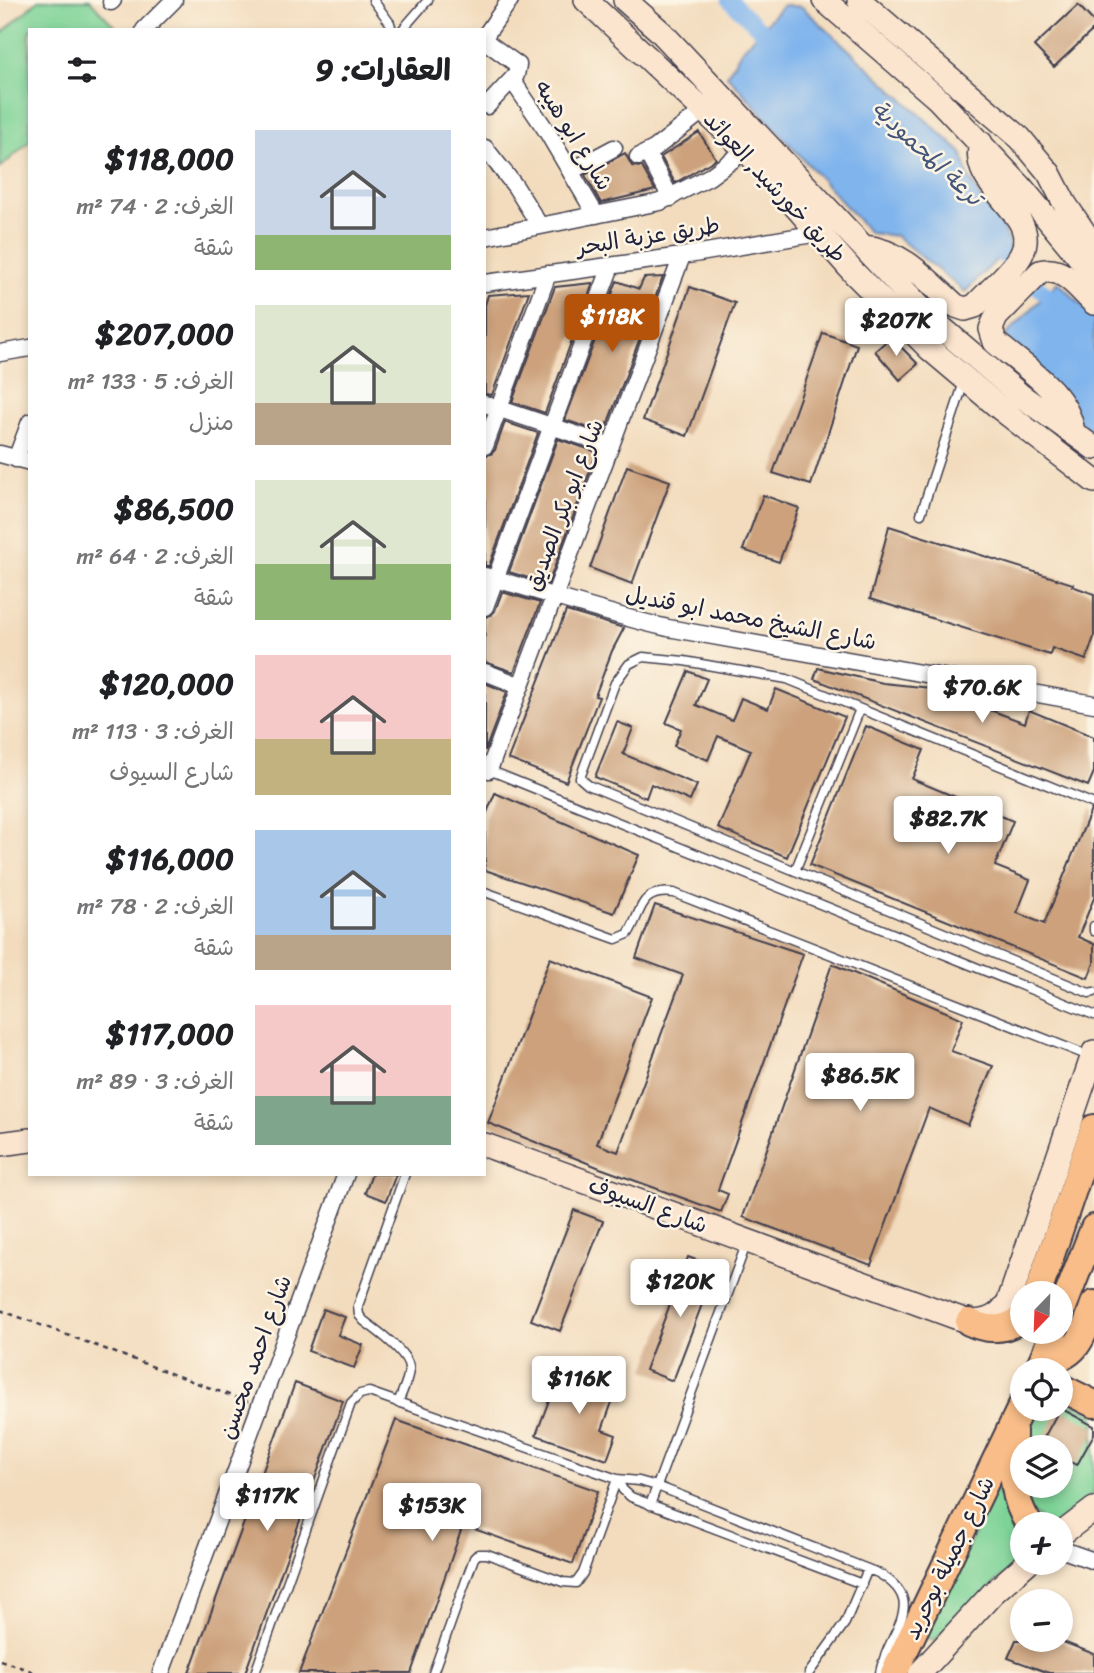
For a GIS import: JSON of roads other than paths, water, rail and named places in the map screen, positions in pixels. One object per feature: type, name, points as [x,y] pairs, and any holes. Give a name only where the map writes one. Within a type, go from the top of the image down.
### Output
[{"type":"main road","name":"طريق خورشيد, العوائد","points":[[586,0],[746,150],[892,311],[965,379],[1094,481]]},
{"type":"main road","name":"طريق خورشيد, العوائد","points":[[625,0],[661,32],[911,298],[960,345],[1020,395],[1094,448]]},
{"type":"main road","points":[[824,0],[939,99],[1022,188],[1094,275]]},
{"type":"main road","points":[[859,0],[1020,138],[1049,173],[1065,204],[1094,247]]},
{"type":"main road","points":[[864,247],[881,250],[899,258],[956,306],[965,309],[975,306],[1020,258],[1025,246],[1022,224],[984,174],[979,162],[981,143]]},
{"type":"main road","points":[[1073,433],[1069,415],[1060,400],[993,338],[991,329],[996,317],[1040,272],[1053,270],[1063,274],[1094,303]]},
{"type":"main road","points":[[969,1322],[993,1318],[1003,1311],[1009,1301],[1093,1055]]},
{"type":"main road","points":[[1042,1281],[1093,1131]]},
{"type":"main road","points":[[0,1144],[28,1140]]},
{"type":"main road","name":"شارع السيوف","points":[[486,1145],[969,1322]]},
{"type":"main road","points":[[1073,1282],[1094,1228]]},
{"type":"main road","points":[[1060,1358],[1079,1343],[1094,1304]]},
{"type":"main road","points":[[969,1322],[994,1329],[1010,1326]]},
{"type":"main road","points":[[1073,1394],[1094,1404]]},
{"type":"main road","name":"شارع جميلة بوحريد","points":[[894,1673],[1014,1421]]},
{"type":"main road","points":[[1017,1421],[1014,1485],[1017,1503],[1022,1512]]},
{"type":"main road","points":[[1073,1525],[1094,1508]]},
{"type":"main road","points":[[920,1673],[993,1592],[1013,1575]]},
{"type":"street","points":[[146,28],[174,0]]},
{"type":"street","points":[[486,36],[510,0]]},
{"type":"street","name":"شارع ابو هيبه","points":[[486,39],[519,65],[512,80],[528,101],[596,215]]},
{"type":"street","points":[[487,106],[512,80]]},
{"type":"street","points":[[671,198],[643,155],[704,110]]},
{"type":"street","points":[[571,171],[614,148]]},
{"type":"street","points":[[486,149],[515,186],[540,226]]},
{"type":"street","name":"طريق عزبة البحر","points":[[486,237],[671,198],[709,177],[746,150]]},
{"type":"street","name":"طريق عزبة البحر","points":[[486,284],[819,233]]},
{"type":"street","name":"شارع ابو بكر الصديق","points":[[487,769],[682,256]]},
{"type":"street","points":[[486,601],[490,577],[552,426],[611,266]]},
{"type":"street","points":[[486,440],[492,406],[548,274]]},
{"type":"street","points":[[0,353],[28,348]]},
{"type":"street","points":[[492,406],[611,446]]},
{"type":"street","points":[[0,454],[23,460],[28,433]]},
{"type":"street","name":"شارع الشيخ محمد ابو قنديل","points":[[490,577],[613,615],[668,628],[1094,704]]},
{"type":"street","points":[[486,672],[521,685]]},
{"type":"street","name":"شارع احمد محسن","points":[[162,1673],[345,1176]]},
{"type":"street","points":[[1073,1554],[1094,1561]]},
{"type":"lane","points":[[373,0],[391,28]]},
{"type":"lane","points":[[404,28],[428,0]]},
{"type":"lane","points":[[921,514],[965,379]]},
{"type":"lane","points":[[1094,804],[787,679],[684,661],[643,657],[636,659],[622,671],[615,683],[581,774],[582,781],[1089,993],[1094,992]]},
{"type":"lane","points":[[795,871],[860,709]]},
{"type":"lane","points":[[487,769],[1094,1016]]},
{"type":"lane","points":[[486,892],[616,939],[628,934],[641,904],[647,898],[656,892],[674,893],[1093,1055]]},
{"type":"lane","points":[[1094,926],[1094,931]]},
{"type":"lane","points":[[398,1403],[409,1363],[403,1353],[364,1321],[359,1315],[358,1306],[404,1176]]},
{"type":"lane","points":[[650,1505],[748,1241]]},
{"type":"lane","points":[[255,1673],[351,1403],[360,1394],[369,1392],[617,1479],[657,1486],[869,1569],[895,1584],[904,1599],[904,1611],[880,1673]]},
{"type":"lane","points":[[617,1479],[627,1495],[650,1505],[862,1584]]},
{"type":"lane","points":[[433,1673],[474,1558],[478,1554],[487,1554],[562,1582],[576,1583],[583,1573],[617,1479]]},
{"type":"lane","points":[[809,1673],[845,1623],[869,1569]]},
{"type":"water","points":[[783,5],[802,7],[962,153],[968,175],[982,202],[999,221],[1010,246],[965,292],[896,236],[870,233],[727,75],[741,51]]},
{"type":"water","points":[[1058,282],[1094,317],[1094,437],[1082,429],[1005,336]]},
{"type":"waterway","name":"ترعة المحمودية","points":[[729,0],[776,44]]},
{"type":"waterway","name":"ترعة المحمودية","points":[[987,240],[1061,308]]}]
